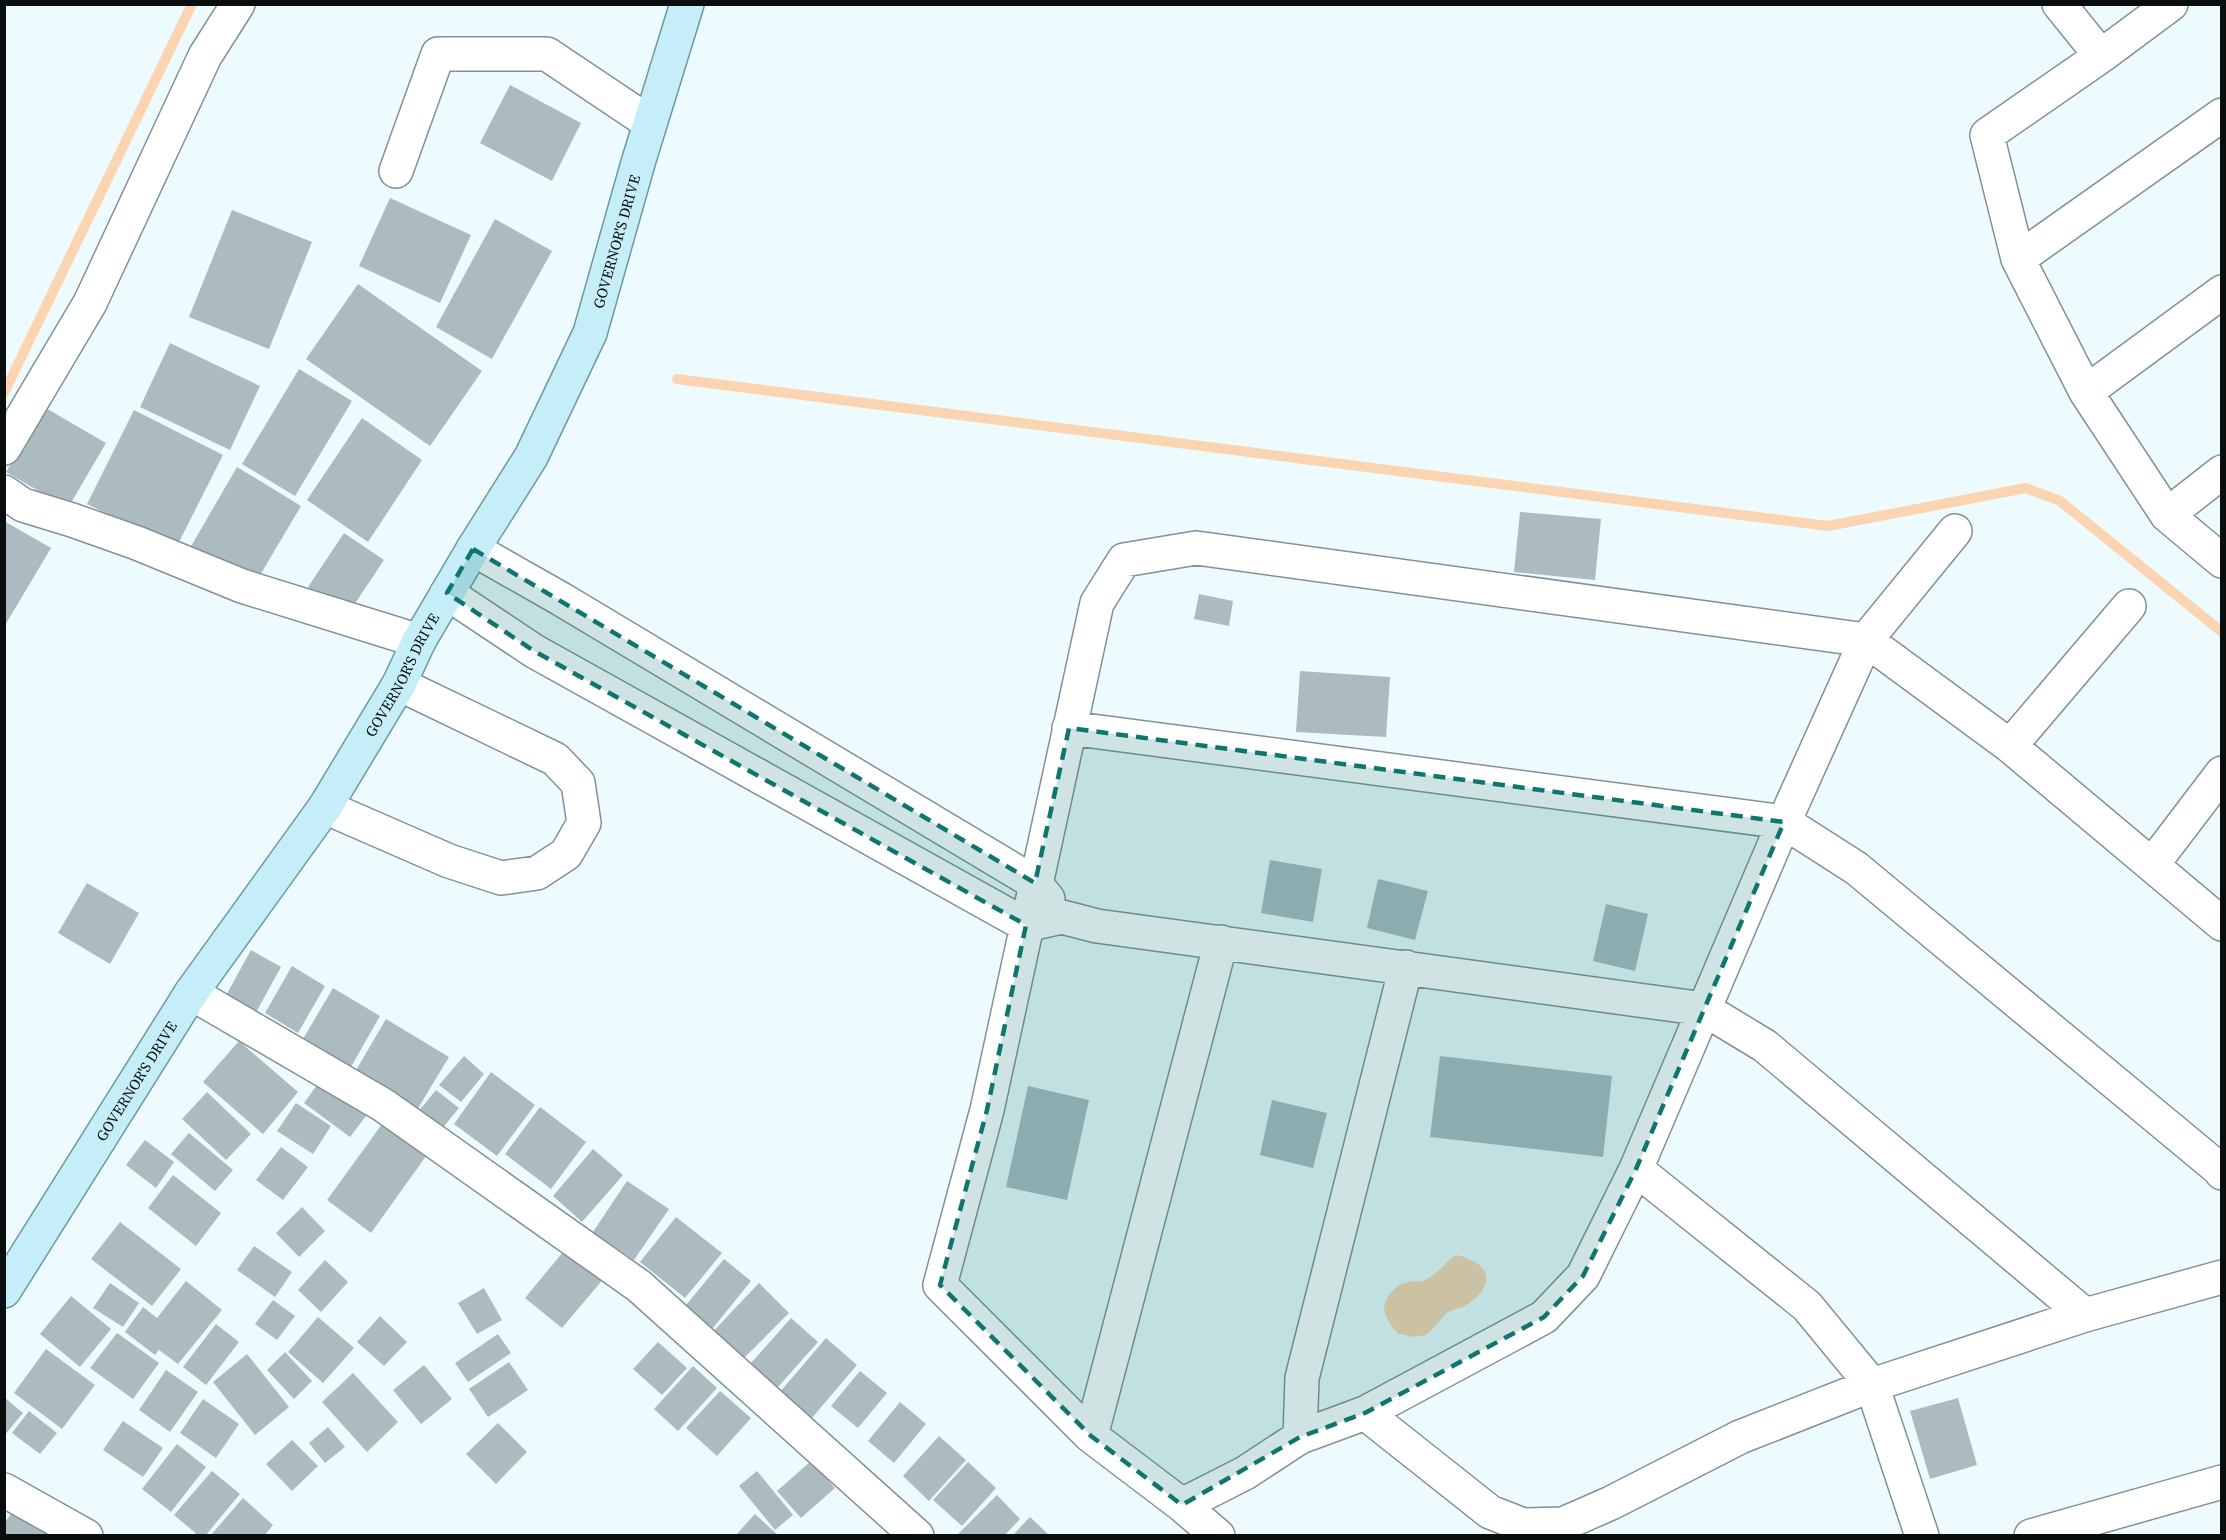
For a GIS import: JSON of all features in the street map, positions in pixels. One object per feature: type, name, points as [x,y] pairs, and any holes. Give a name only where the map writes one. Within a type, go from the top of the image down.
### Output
[{"type":"main road","name":"GOVERNOR'S DRIVE","points":[[4,1292],[191,993],[325,807],[399,684],[419,641],[447,593],[531,457],[590,333],[650,123],[687,4]]},
{"type":"street","points":[[4,448],[90,303],[205,56],[238,4]]},
{"type":"street","points":[[2059,4],[2101,56]]},
{"type":"street","points":[[2171,4],[1987,135],[2018,259],[2086,392],[2167,515],[2222,561]]},
{"type":"street","points":[[396,171],[438,54],[547,54],[650,123]]},
{"type":"street","points":[[2018,259],[2222,115]]},
{"type":"street","points":[[2086,392],[2222,292]]},
{"type":"street","points":[[2167,515],[2222,472]]},
{"type":"street","points":[[4,492],[23,505],[137,543],[242,586],[419,641]]},
{"type":"street","points":[[1182,1505],[1245,1473],[1300,1437],[1365,1413],[1544,1317],[1583,1276],[1636,1169],[1784,822],[1866,640],[1955,531]]},
{"type":"street","points":[[1218,1536],[1182,1505],[1091,1436],[940,1285],[987,1110],[1096,603],[1124,560],[1196,548],[1866,640],[2010,746],[2222,924]]},
{"type":"street","points":[[473,549],[561,598],[1035,883],[1062,917]]},
{"type":"street","points":[[447,593],[534,651],[1026,925],[1062,917],[1097,926],[1704,1010],[1765,1046],[2085,1315]]},
{"type":"street","points":[[2010,746],[2129,606]]},
{"type":"street","points":[[325,807],[449,861],[501,878],[537,873],[566,854],[584,823],[578,783],[555,759],[399,684]]},
{"type":"street","points":[[1069,728],[1784,822],[1856,868],[2222,1173]]},
{"type":"street","points":[[2152,865],[2222,773]]},
{"type":"street","points":[[1091,1436],[1221,942]]},
{"type":"street","points":[[1300,1437],[1302,1378],[1406,967]]},
{"type":"street","points":[[191,993],[383,1105],[639,1286],[897,1529]]},
{"type":"street","points":[[1636,1169],[1807,1306],[1872,1385],[1922,1536]]},
{"type":"street","points":[[1365,1413],[1490,1512],[1523,1525],[1563,1524],[1611,1503],[1740,1437],[1872,1385],[2085,1315],[2222,1277]]},
{"type":"street","points":[[2031,1536],[2222,1482]]},
{"type":"street","points":[[4,1490],[86,1536]]},
{"type":"highlighted area","points":[[473,549],[1035,883],[1069,728],[1784,822],[1636,1169],[1583,1276],[1544,1317],[1365,1413],[1300,1437],[1182,1505],[1091,1436],[940,1285],[987,1110],[1026,925],[534,651],[447,593]]},
{"type":"shaded area","points":[[1456,1255],[1476,1263],[1486,1274],[1486,1281],[1477,1296],[1466,1306],[1447,1313],[1433,1328],[1421,1336],[1414,1337],[1397,1333],[1384,1311],[1389,1295],[1404,1283],[1422,1281],[1431,1277]]},
{"type":"building","points":[[510,85],[581,123],[552,181],[480,143]]},
{"type":"building","points":[[390,198],[471,235],[440,303],[359,266]]},
{"type":"building","points":[[232,210],[312,242],[269,349],[189,317]]},
{"type":"building","points":[[495,219],[552,251],[492,359],[436,327]]},
{"type":"building","points":[[358,284],[482,371],[430,446],[306,359]]},
{"type":"building","points":[[170,343],[260,386],[230,450],[140,407]]},
{"type":"building","points":[[299,369],[352,401],[295,496],[242,464]]},
{"type":"building","points":[[44,407],[106,443],[68,508],[6,472]]},
{"type":"building","points":[[134,410],[223,455],[176,548],[87,504]]},
{"type":"building","points":[[362,418],[422,460],[368,542],[307,500]]},
{"type":"building","points":[[237,467],[301,506],[253,587],[190,548]]},
{"type":"building","points":[[1520,512],[1601,519],[1595,580],[1514,572]]},
{"type":"building","points":[[4,521],[51,548],[4,627]]},
{"type":"building","points":[[344,533],[384,560],[348,614],[308,587]]},
{"type":"building","points":[[1199,594],[1233,601],[1229,626],[1194,619]]},
{"type":"building","points":[[1300,671],[1390,677],[1386,737],[1296,732]]},
{"type":"building","points":[[1270,860],[1322,869],[1313,922],[1261,913]]},
{"type":"building","points":[[1378,879],[1428,891],[1415,940],[1367,928]]},
{"type":"building","points":[[87,883],[139,913],[110,964],[58,933]]},
{"type":"building","points":[[1606,904],[1648,914],[1635,971],[1593,961]]},
{"type":"building","points":[[251,950],[281,967],[254,1016],[224,999]]},
{"type":"building","points":[[292,966],[325,986],[298,1033],[265,1013]]},
{"type":"building","points":[[333,988],[380,1016],[348,1072],[300,1044]]},
{"type":"building","points":[[386,1019],[449,1057],[417,1110],[355,1072]]},
{"type":"building","points":[[239,1041],[298,1092],[263,1134],[203,1082]]},
{"type":"building","points":[[464,1056],[484,1074],[461,1102],[439,1085]]},
{"type":"building","points":[[1440,1056],[1612,1076],[1603,1157],[1430,1137]]},
{"type":"building","points":[[491,1072],[535,1105],[497,1156],[454,1124]]},
{"type":"building","points":[[322,1078],[369,1112],[350,1137],[304,1103]]},
{"type":"building","points":[[1028,1086],[1089,1100],[1067,1200],[1006,1187]]},
{"type":"building","points":[[436,1090],[459,1108],[440,1131],[417,1113]]},
{"type":"building","points":[[207,1092],[251,1134],[226,1160],[182,1119]]},
{"type":"building","points":[[1272,1100],[1327,1113],[1313,1168],[1260,1155]]},
{"type":"building","points":[[296,1103],[331,1126],[313,1154],[277,1131]]},
{"type":"building","points":[[540,1107],[586,1142],[551,1189],[505,1154]]},
{"type":"building","points":[[385,1120],[429,1152],[371,1233],[327,1200]]},
{"type":"building","points":[[189,1133],[233,1170],[215,1191],[171,1154]]},
{"type":"building","points":[[145,1140],[174,1162],[156,1188],[126,1165]]},
{"type":"building","points":[[281,1147],[308,1167],[283,1200],[256,1180]]},
{"type":"building","points":[[593,1149],[623,1175],[582,1222],[553,1196]]},
{"type":"building","points":[[173,1175],[221,1213],[196,1246],[148,1208]]},
{"type":"building","points":[[627,1181],[669,1209],[634,1260],[593,1232]]},
{"type":"building","points":[[302,1207],[325,1231],[299,1257],[276,1233]]},
{"type":"building","points":[[676,1217],[722,1253],[685,1298],[640,1262]]},
{"type":"building","points":[[120,1222],[181,1269],[152,1306],[91,1259]]},
{"type":"building","points":[[254,1246],[292,1272],[275,1297],[237,1270]]},
{"type":"building","points":[[568,1246],[605,1277],[562,1328],[525,1298]]},
{"type":"building","points":[[724,1259],[751,1281],[705,1338],[677,1316]]},
{"type":"building","points":[[325,1260],[348,1282],[321,1312],[298,1290]]},
{"type":"building","points":[[186,1281],[222,1310],[178,1364],[159,1350],[155,1355],[125,1332],[143,1307],[157,1318]]},
{"type":"building","points":[[110,1283],[139,1303],[123,1327],[93,1308]]},
{"type":"building","points":[[759,1283],[789,1313],[736,1366],[705,1340]]},
{"type":"building","points":[[484,1288],[502,1320],[477,1334],[458,1303]]},
{"type":"building","points":[[71,1296],[111,1329],[80,1367],[40,1334]]},
{"type":"building","points":[[273,1300],[295,1316],[277,1340],[255,1324]]},
{"type":"building","points":[[380,1316],[407,1342],[384,1366],[357,1342]]},
{"type":"building","points":[[318,1317],[354,1348],[323,1383],[288,1352]]},
{"type":"building","points":[[791,1318],[818,1342],[770,1396],[743,1372]]},
{"type":"building","points":[[216,1324],[239,1342],[206,1385],[183,1367]]},
{"type":"building","points":[[117,1333],[159,1363],[133,1399],[90,1368]]},
{"type":"building","points":[[498,1334],[511,1353],[468,1382],[455,1363]]},
{"type":"building","points":[[826,1338],[857,1365],[811,1419],[780,1392]]},
{"type":"building","points":[[658,1342],[687,1368],[662,1395],[633,1369]]},
{"type":"building","points":[[46,1349],[95,1385],[62,1429],[14,1393]]},
{"type":"building","points":[[285,1352],[312,1381],[294,1399],[267,1370]]},
{"type":"building","points":[[247,1354],[289,1407],[255,1435],[213,1382]]},
{"type":"building","points":[[509,1362],[528,1390],[488,1417],[469,1389]]},
{"type":"building","points":[[424,1365],[452,1399],[421,1424],[393,1390]]},
{"type":"building","points":[[693,1366],[717,1388],[678,1431],[654,1409]]},
{"type":"building","points":[[166,1370],[198,1392],[170,1432],[139,1410]]},
{"type":"building","points":[[860,1371],[887,1393],[858,1428],[831,1406]]},
{"type":"building","points":[[353,1373],[398,1422],[367,1452],[322,1402]]},
{"type":"building","points":[[720,1391],[751,1418],[717,1456],[686,1428]]},
{"type":"building","points":[[4,1397],[23,1413],[4,1436]]},
{"type":"building","points":[[1958,1398],[1977,1465],[1930,1479],[1910,1411]]},
{"type":"building","points":[[203,1399],[239,1424],[216,1458],[180,1433]]},
{"type":"building","points":[[900,1402],[926,1424],[894,1463],[868,1441]]},
{"type":"building","points":[[29,1411],[57,1433],[40,1454],[12,1433]]},
{"type":"building","points":[[123,1421],[163,1448],[143,1477],[103,1450]]},
{"type":"building","points":[[498,1423],[527,1452],[496,1484],[466,1454]]},
{"type":"building","points":[[328,1427],[345,1447],[325,1463],[309,1443]]},
{"type":"building","points":[[939,1436],[966,1460],[929,1501],[903,1476]]},
{"type":"building","points":[[292,1440],[318,1466],[292,1491],[266,1464]]},
{"type":"building","points":[[177,1444],[206,1467],[171,1512],[142,1489]]},
{"type":"building","points":[[811,1461],[835,1488],[801,1518],[777,1491]]},
{"type":"building","points":[[968,1462],[996,1488],[962,1526],[933,1500]]},
{"type":"building","points":[[212,1471],[240,1494],[205,1536],[199,1536],[174,1515]]},
{"type":"building","points":[[757,1471],[793,1515],[775,1530],[739,1486]]},
{"type":"building","points":[[997,1495],[1020,1519],[1004,1536],[956,1536]]},
{"type":"building","points":[[243,1498],[273,1525],[264,1536],[210,1536]]},
{"type":"building","points":[[16,1506],[64,1536],[4,1536],[4,1524]]},
{"type":"building","points":[[755,1514],[779,1536],[735,1536]]},
{"type":"building","points":[[1030,1517],[1050,1536],[1012,1536]]},
{"type":"waterway","points":[[4,393],[192,4]]},
{"type":"waterway","points":[[677,379],[1828,526],[2026,488],[2060,501],[2222,632]]}]
